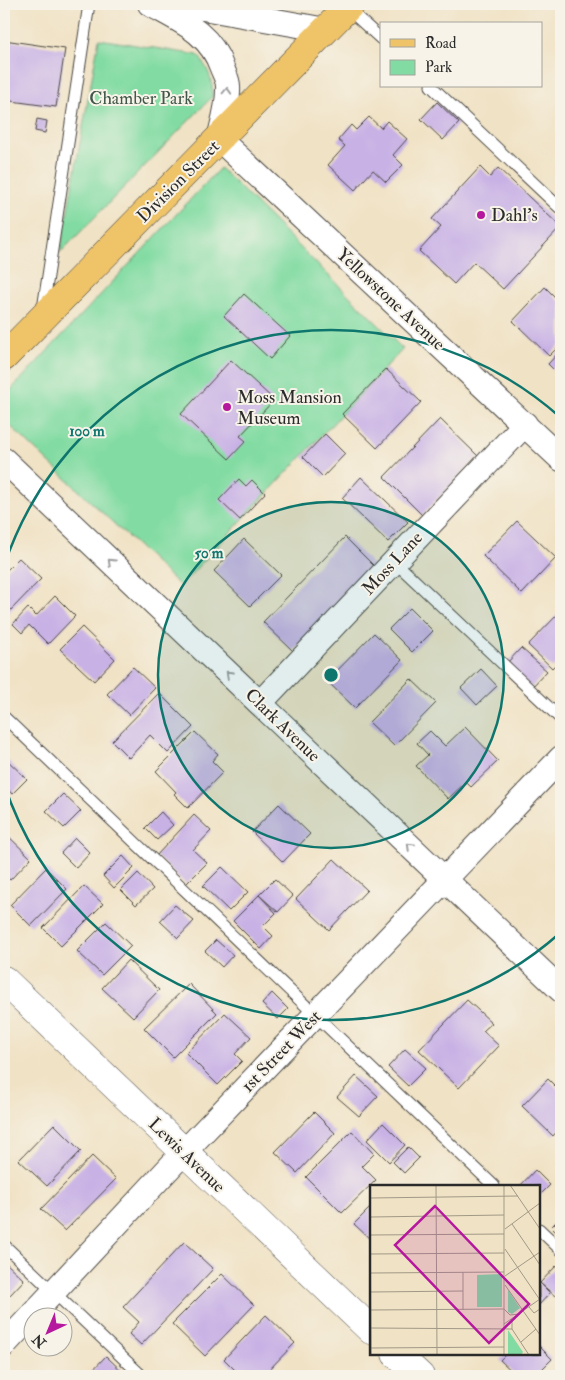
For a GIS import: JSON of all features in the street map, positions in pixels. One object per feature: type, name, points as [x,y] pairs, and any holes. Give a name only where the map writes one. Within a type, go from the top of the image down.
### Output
[{"type":"main road","name":"Division Street","points":[[4,357],[220,139],[326,30],[347,5]]},
{"type":"street","points":[[148,4],[250,9],[326,30]]},
{"type":"street","points":[[148,4],[188,24],[207,40],[219,58],[228,84],[226,109],[220,139]]},
{"type":"street","name":"Yellowstone Avenue","points":[[220,139],[561,458]]},
{"type":"street","name":"Moss Lane","points":[[260,703],[525,424]]},
{"type":"street","name":"Clark Avenue","points":[[4,460],[561,990]]},
{"type":"street","name":"1st Street West","points":[[4,1345],[184,1152],[561,758]]},
{"type":"street","name":"Lewis Avenue","points":[[4,980],[370,1329]]},
{"type":"street","points":[[397,1355],[420,1376]]},
{"type":"lane","points":[[42,318],[89,4]]},
{"type":"lane","points":[[347,5],[380,38]]},
{"type":"lane","points":[[433,88],[561,209]]},
{"type":"lane","points":[[394,562],[561,719]]},
{"type":"lane","points":[[4,717],[493,1185]]},
{"type":"lane","points":[[540,1230],[561,1250]]},
{"type":"lane","points":[[4,1245],[142,1376]]},
{"type":"green space","name":"Chamber Park","points":[[99,39],[198,55],[209,75],[212,85],[212,97],[60,253]]},
{"type":"green space","points":[[220,168],[403,349],[180,586],[4,420],[4,397]]},
{"type":"building","points":[[4,40],[65,49],[56,107],[4,100]]},
{"type":"building","points":[[437,102],[459,123],[443,140],[421,119]]},
{"type":"building","points":[[369,117],[381,128],[387,121],[407,139],[393,155],[403,165],[386,182],[373,170],[355,190],[328,165],[345,146],[338,140],[351,125],[356,130]]},
{"type":"building","points":[[37,119],[47,121],[45,133],[35,131]]},
{"type":"building","points":[[480,167],[490,177],[498,168],[561,227],[503,289],[474,262],[454,284],[419,251],[441,227],[432,219]]},
{"type":"building","points":[[545,287],[561,303],[561,344],[549,356],[513,321]]},
{"type":"building","points":[[244,294],[290,336],[270,359],[224,316]]},
{"type":"building","points":[[561,350],[561,377],[548,364]]},
{"type":"building","name":"Moss Mansion Museum","points":[[231,360],[274,400],[240,436],[246,441],[229,459],[181,414]]},
{"type":"building","points":[[386,369],[421,402],[377,448],[342,414]]},
{"type":"building","points":[[440,419],[478,456],[422,515],[384,477]]},
{"type":"building","points":[[325,434],[345,454],[323,477],[303,457]]},
{"type":"building","points":[[361,477],[408,522],[388,542],[342,498]]},
{"type":"building","points":[[239,479],[246,486],[252,480],[265,493],[240,520],[219,500]]},
{"type":"building","points":[[517,521],[556,558],[522,594],[483,556]]},
{"type":"building","points":[[345,537],[375,567],[293,651],[263,622]]},
{"type":"building","points":[[244,539],[281,575],[250,606],[214,571]]},
{"type":"building","points":[[19,558],[41,579],[9,612],[4,607],[4,573]]},
{"type":"building","points":[[55,596],[75,616],[48,644],[29,625],[22,633],[13,624],[28,608],[36,616]]},
{"type":"building","points":[[410,608],[433,631],[412,652],[389,629]]},
{"type":"building","points":[[561,611],[561,659],[552,668],[528,645]]},
{"type":"building","points":[[82,627],[115,659],[94,681],[60,649]]},
{"type":"building","points":[[374,633],[402,660],[355,708],[327,681]]},
{"type":"building","points":[[521,648],[547,671],[531,688],[506,664]]},
{"type":"building","points":[[133,667],[155,688],[129,715],[107,694]]},
{"type":"building","points":[[481,669],[497,686],[477,705],[461,688]]},
{"type":"building","points":[[411,679],[436,703],[394,746],[369,722]]},
{"type":"building","points":[[159,693],[193,727],[168,753],[150,735],[129,758],[112,741]]},
{"type":"building","points":[[465,727],[498,761],[471,787],[466,782],[448,799],[416,766],[428,755],[417,743],[430,731],[445,746]]},
{"type":"building","points":[[195,732],[218,754],[212,761],[223,772],[188,808],[156,771]]},
{"type":"building","points":[[4,757],[27,779],[12,794],[4,785]]},
{"type":"building","points":[[63,794],[81,811],[64,828],[46,811]]},
{"type":"building","points":[[279,804],[310,834],[283,862],[252,832]]},
{"type":"building","points":[[161,812],[173,825],[157,840],[145,828]]},
{"type":"building","points":[[194,815],[211,831],[193,850],[207,863],[186,884],[156,856]]},
{"type":"building","points":[[4,832],[31,858],[10,880],[4,874]]},
{"type":"building","points":[[75,838],[90,853],[76,868],[61,853]]},
{"type":"building","points":[[123,856],[134,868],[114,888],[103,876]]},
{"type":"building","points":[[334,859],[367,890],[329,930],[296,899]]},
{"type":"building","points":[[222,867],[248,892],[229,911],[203,886]]},
{"type":"building","points":[[46,868],[67,889],[31,926],[10,905]]},
{"type":"building","points":[[138,873],[153,889],[136,905],[121,890]]},
{"type":"building","points":[[275,879],[293,896],[278,912],[259,895]]},
{"type":"building","points":[[84,886],[103,904],[61,946],[43,928]]},
{"type":"building","points":[[259,895],[276,913],[263,926],[273,936],[261,949],[233,921]]},
{"type":"building","points":[[175,905],[194,921],[178,938],[160,921]]},
{"type":"building","points":[[106,922],[131,946],[102,975],[77,951]]},
{"type":"building","points":[[216,940],[233,955],[222,967],[205,951]]},
{"type":"building","points":[[128,960],[159,990],[133,1017],[102,988]]},
{"type":"building","points":[[189,984],[217,1013],[173,1057],[144,1028]]},
{"type":"building","points":[[272,993],[288,1009],[278,1019],[262,1004]]},
{"type":"building","points":[[467,1000],[492,1023],[483,1031],[499,1046],[459,1088],[419,1050]]},
{"type":"building","points":[[225,1013],[251,1037],[235,1054],[242,1061],[218,1085],[186,1053]]},
{"type":"building","points":[[405,1049],[426,1068],[408,1086],[388,1067]]},
{"type":"building","points":[[356,1076],[378,1096],[359,1116],[337,1097]]},
{"type":"building","points":[[548,1079],[561,1092],[561,1127],[553,1136],[522,1106]]},
{"type":"building","points":[[314,1112],[335,1133],[297,1173],[275,1152]]},
{"type":"building","points":[[383,1123],[405,1145],[389,1162],[367,1140]]},
{"type":"building","points":[[54,1124],[81,1151],[47,1186],[19,1160]]},
{"type":"building","points":[[352,1131],[374,1154],[362,1166],[376,1180],[342,1213],[306,1177]]},
{"type":"building","points":[[408,1147],[419,1158],[404,1173],[393,1162]]},
{"type":"building","points":[[92,1156],[116,1179],[65,1231],[41,1209]]},
{"type":"building","points":[[535,1170],[550,1185],[540,1195],[540,1185],[521,1185]]},
{"type":"building","points":[[370,1208],[370,1239],[354,1224]]},
{"type":"building","points":[[561,1217],[561,1237],[551,1227]]},
{"type":"building","points":[[184,1242],[213,1269],[141,1345],[129,1334],[139,1322],[123,1307]]},
{"type":"building","points":[[4,1261],[24,1280],[10,1295],[4,1290]]},
{"type":"building","points":[[556,1266],[561,1271],[561,1289],[555,1296],[540,1283]]},
{"type":"building","points":[[222,1274],[254,1305],[205,1356],[172,1324]]},
{"type":"building","points":[[540,1283],[550,1293],[540,1304]]},
{"type":"building","points":[[266,1315],[295,1343],[263,1376],[241,1376],[224,1359]]},
{"type":"building","points":[[540,1347],[552,1359],[535,1376],[517,1376],[500,1360],[505,1355],[540,1355]]},
{"type":"building","points":[[106,1356],[127,1376],[87,1376]]},
{"type":"place","name":"Dahl's","points":[[481,215]]},
{"type":"place","name":"Moss Mansion Museum","points":[[227,407]]}]
